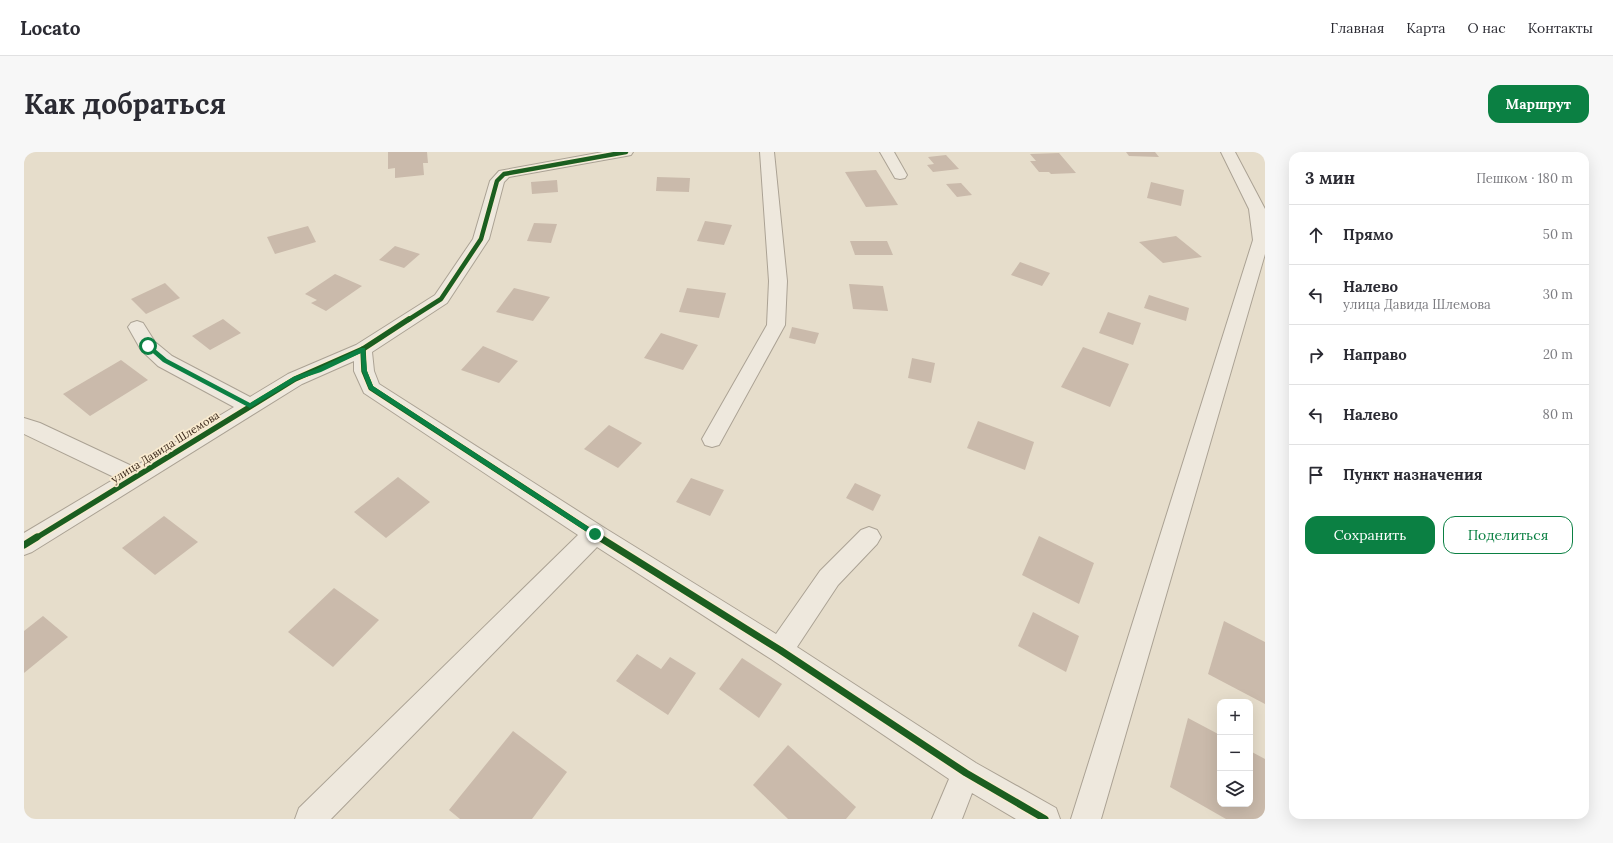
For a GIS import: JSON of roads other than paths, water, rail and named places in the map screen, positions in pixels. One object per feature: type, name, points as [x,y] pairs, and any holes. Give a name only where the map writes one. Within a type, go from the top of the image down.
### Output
[{"type":"street","name":"улица Давида Шлемова","points":[[24,545],[295,379],[363,349],[441,299],[480,239],[497,181],[504,174],[626,152]]},
{"type":"street","points":[[712,439],[776,325],[778,281],[767,152]]},
{"type":"street","points":[[887,152],[900,175]]},
{"type":"street","points":[[1086,819],[1261,240],[1257,209],[1228,152]]},
{"type":"street","points":[[136,327],[148,346],[165,361],[250,406]]},
{"type":"street","points":[[363,349],[364,371],[371,388],[595,534],[780,650],[966,773],[1045,819]]},
{"type":"street","points":[[24,426],[33,428],[135,477]]},
{"type":"street","points":[[310,819],[595,534]]},
{"type":"street","points":[[780,650],[829,578],[869,538]]},
{"type":"street","points":[[947,819],[966,773]]}]
